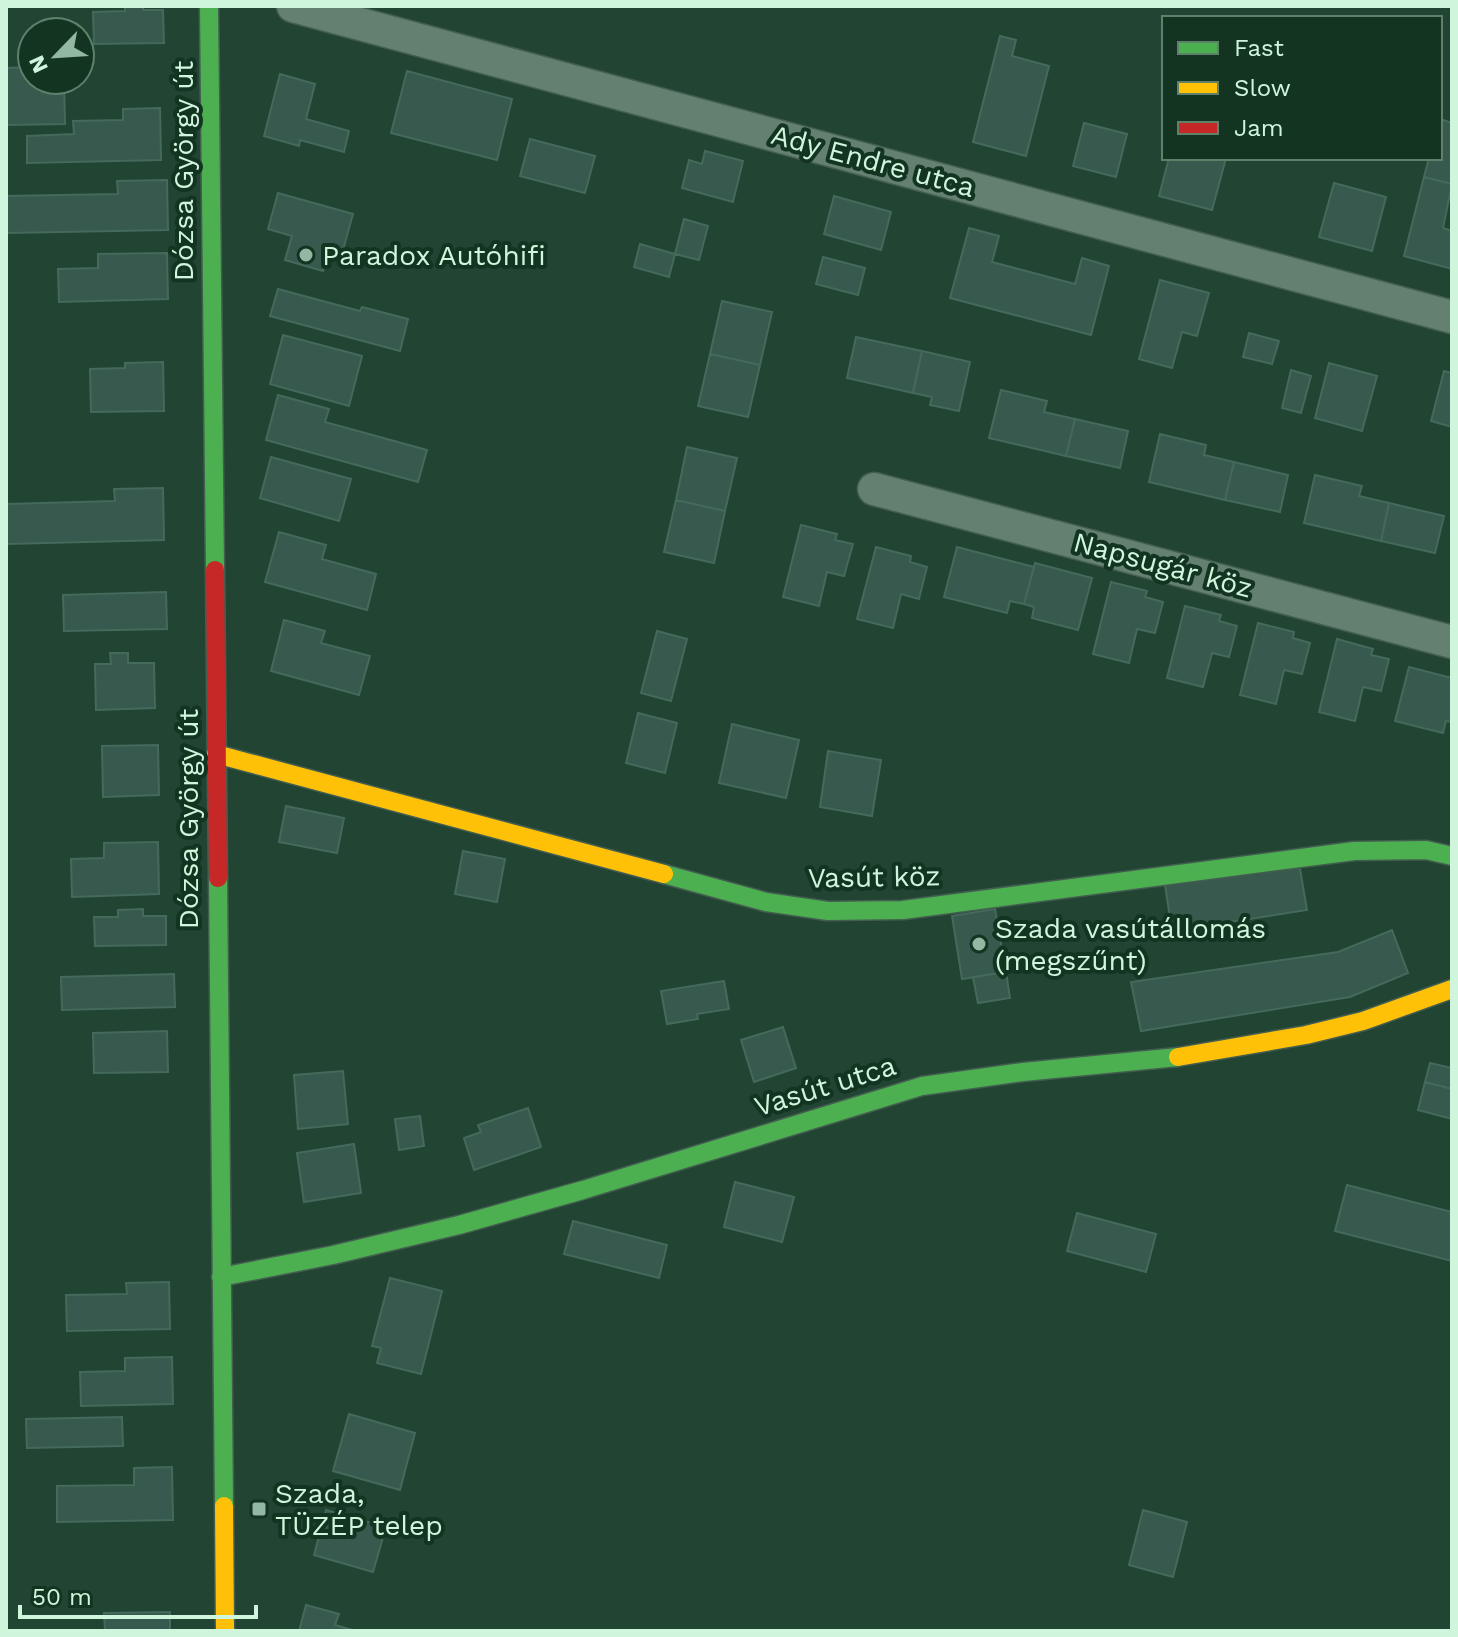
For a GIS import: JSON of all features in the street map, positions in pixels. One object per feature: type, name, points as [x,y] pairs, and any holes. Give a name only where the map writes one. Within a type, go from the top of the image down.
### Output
[{"type":"street","name":"Dózsa György út","points":[[209,6],[225,1631]]},
{"type":"street","name":"Ady Endre utca","points":[[293,6],[1452,317]]},
{"type":"street","name":"Napsugár köz","points":[[874,489],[1452,642]]},
{"type":"street","name":"Vasút köz","points":[[216,754],[766,902],[828,911],[903,910],[1354,851],[1426,850],[1452,856]]},
{"type":"street","name":"Vasút utca","points":[[221,1277],[333,1255],[459,1225],[922,1086],[1023,1072],[1194,1055],[1306,1035],[1363,1021],[1452,989]]},
{"type":"building","points":[[125,6],[163,10],[164,43],[96,44],[96,16],[93,12],[125,11]]},
{"type":"building","points":[[1000,36],[1016,40],[1012,56],[1049,66],[1026,156],[973,142]]},
{"type":"building","points":[[6,68],[16,68],[16,96],[64,96],[65,124],[6,125]]},
{"type":"building","points":[[407,71],[512,99],[497,160],[391,133]]},
{"type":"building","points":[[280,74],[315,84],[306,119],[349,131],[344,152],[300,140],[299,146],[264,136]]},
{"type":"building","points":[[160,108],[161,160],[27,163],[27,136],[74,134],[73,121],[123,120],[123,109]]},
{"type":"building","points":[[1442,120],[1452,123],[1452,184],[1424,177],[1428,160],[1442,160]]},
{"type":"building","points":[[1084,123],[1127,134],[1116,177],[1073,166]]},
{"type":"building","points":[[530,139],[595,156],[585,193],[520,176]]},
{"type":"building","points":[[705,151],[743,161],[733,202],[682,188],[689,160],[702,164]]},
{"type":"building","points":[[1168,160],[1225,160],[1212,210],[1159,196]]},
{"type":"building","points":[[1424,177],[1452,184],[1443,228],[1452,231],[1452,269],[1404,256]]},
{"type":"building","points":[[167,180],[168,230],[7,233],[6,196],[118,194],[117,181]]},
{"type":"building","points":[[1334,183],[1386,197],[1372,251],[1319,237]]},
{"type":"building","points":[[278,193],[353,214],[343,250],[330,246],[323,271],[285,260],[292,236],[268,229]]},
{"type":"building","points":[[834,196],[891,212],[881,250],[824,234]]},
{"type":"building","points":[[684,219],[708,226],[699,260],[675,254]]},
{"type":"building","points":[[969,228],[999,236],[992,262],[1075,284],[1082,258],[1109,266],[1091,335],[950,298]]},
{"type":"building","points":[[640,244],[675,254],[669,277],[634,267]]},
{"type":"building","points":[[167,253],[168,299],[59,302],[58,269],[98,268],[98,254]]},
{"type":"building","points":[[823,257],[865,268],[858,295],[816,284]]},
{"type":"building","points":[[1160,280],[1209,293],[1197,336],[1182,332],[1172,368],[1139,359]]},
{"type":"building","points":[[278,289],[360,311],[362,307],[408,319],[400,351],[270,316]]},
{"type":"building","points":[[722,301],[772,312],[760,365],[710,354]]},
{"type":"building","points":[[1249,333],[1279,341],[1272,364],[1243,357]]},
{"type":"building","points":[[283,335],[362,356],[349,406],[270,384]]},
{"type":"building","points":[[856,337],[922,351],[913,393],[847,378]]},
{"type":"building","points":[[922,351],[970,362],[959,411],[930,405],[932,397],[913,393]]},
{"type":"building","points":[[710,354],[760,365],[748,417],[698,406]]},
{"type":"building","points":[[163,362],[164,411],[91,412],[90,369],[125,368],[125,363]]},
{"type":"building","points":[[1329,363],[1377,376],[1362,431],[1315,418]]},
{"type":"building","points":[[1291,370],[1311,376],[1301,413],[1282,408]]},
{"type":"building","points":[[1444,371],[1452,373],[1452,427],[1431,421]]},
{"type":"building","points":[[1001,390],[1047,401],[1044,412],[1075,419],[1066,456],[989,438]]},
{"type":"building","points":[[278,395],[329,409],[325,422],[427,450],[418,482],[266,440]]},
{"type":"building","points":[[1075,419],[1128,431],[1120,468],[1066,456]]},
{"type":"building","points":[[1160,434],[1206,445],[1204,455],[1234,462],[1225,500],[1149,482]]},
{"type":"building","points":[[687,447],[737,458],[725,511],[676,500]]},
{"type":"building","points":[[271,457],[351,479],[339,521],[260,498]]},
{"type":"building","points":[[1234,462],[1288,475],[1280,512],[1225,500]]},
{"type":"building","points":[[1315,475],[1362,486],[1359,496],[1389,503],[1381,541],[1304,523]]},
{"type":"building","points":[[163,488],[164,540],[7,544],[6,504],[115,501],[114,489]]},
{"type":"building","points":[[676,500],[725,511],[714,563],[664,552]]},
{"type":"building","points":[[1389,503],[1444,516],[1435,553],[1381,541]]},
{"type":"building","points":[[801,525],[837,534],[835,540],[853,544],[844,576],[827,572],[819,606],[783,597]]},
{"type":"building","points":[[279,532],[326,545],[322,559],[376,574],[367,610],[265,582]]},
{"type":"building","points":[[876,547],[911,556],[910,562],[927,567],[919,599],[901,594],[893,628],[857,619]]},
{"type":"building","points":[[957,547],[1034,567],[1024,604],[1010,601],[1007,613],[944,597]]},
{"type":"building","points":[[1035,563],[1092,578],[1078,630],[1032,618],[1034,607],[1024,604]]},
{"type":"building","points":[[1111,582],[1147,591],[1145,597],[1163,602],[1155,633],[1137,629],[1129,663],[1093,654]]},
{"type":"building","points":[[166,592],[167,629],[64,631],[63,595]]},
{"type":"building","points":[[1185,606],[1221,615],[1219,621],[1237,626],[1229,657],[1212,653],[1203,687],[1167,678]]},
{"type":"building","points":[[284,620],[325,631],[321,643],[370,656],[359,695],[271,671]]},
{"type":"building","points":[[1258,623],[1294,632],[1293,638],[1310,643],[1302,674],[1284,670],[1276,704],[1240,695]]},
{"type":"building","points":[[657,631],[687,639],[671,701],[641,693]]},
{"type":"building","points":[[1337,639],[1373,649],[1371,655],[1389,659],[1381,691],[1363,687],[1355,721],[1319,712]]},
{"type":"building","points":[[110,653],[128,653],[128,663],[154,663],[155,708],[96,710],[95,664],[111,664]]},
{"type":"building","points":[[1409,667],[1452,678],[1452,722],[1446,721],[1443,733],[1395,721]]},
{"type":"building","points":[[638,713],[677,723],[665,773],[626,763]]},
{"type":"building","points":[[732,724],[799,740],[786,798],[719,783]]},
{"type":"building","points":[[158,745],[159,795],[103,797],[102,746]]},
{"type":"building","points":[[828,751],[881,760],[872,816],[820,807]]},
{"type":"building","points":[[286,806],[344,818],[337,853],[279,842]]},
{"type":"building","points":[[158,842],[159,894],[72,897],[71,859],[104,858],[104,843]]},
{"type":"building","points":[[463,851],[505,859],[497,902],[455,894]]},
{"type":"building","points":[[1299,863],[1307,910],[1172,931],[1165,885]]},
{"type":"building","points":[[143,909],[143,916],[166,916],[166,945],[95,946],[94,917],[118,917],[118,910]]},
{"type":"building","name":"Szada vasútállomás (megszűnt)","points":[[995,909],[1006,972],[962,979],[952,916]]},
{"type":"building","points":[[1392,930],[1408,973],[1350,997],[1141,1031],[1131,982],[1338,952]]},
{"type":"building","points":[[1006,972],[1010,998],[978,1003],[973,977]]},
{"type":"building","points":[[174,974],[175,1007],[62,1010],[61,977]]},
{"type":"building","points":[[724,981],[729,1009],[697,1014],[698,1019],[667,1024],[661,991]]},
{"type":"building","points":[[783,1027],[796,1068],[754,1082],[741,1040]]},
{"type":"building","points":[[167,1031],[168,1072],[94,1073],[93,1033]]},
{"type":"building","points":[[1430,1063],[1452,1068],[1452,1089],[1425,1082]]},
{"type":"building","points":[[343,1071],[348,1124],[298,1129],[294,1075]]},
{"type":"building","points":[[1425,1082],[1452,1089],[1452,1119],[1418,1110]]},
{"type":"building","points":[[528,1108],[541,1147],[474,1170],[464,1138],[481,1132],[478,1125]]},
{"type":"building","points":[[420,1116],[424,1146],[399,1150],[395,1119]]},
{"type":"building","points":[[354,1144],[361,1193],[304,1202],[297,1153]]},
{"type":"building","points":[[735,1182],[794,1197],[782,1242],[724,1227]]},
{"type":"building","points":[[1347,1185],[1452,1212],[1452,1261],[1335,1231]]},
{"type":"building","points":[[1077,1213],[1156,1234],[1146,1272],[1067,1251]]},
{"type":"building","points":[[573,1221],[667,1245],[659,1278],[564,1254]]},
{"type":"building","points":[[390,1278],[442,1291],[421,1374],[377,1363],[381,1348],[372,1346]]},
{"type":"building","points":[[169,1282],[170,1329],[67,1331],[66,1295],[127,1294],[126,1283]]},
{"type":"building","points":[[172,1357],[173,1404],[81,1406],[80,1372],[125,1371],[125,1358]]},
{"type":"building","points":[[349,1414],[415,1433],[400,1490],[333,1471]]},
{"type":"building","points":[[122,1417],[123,1446],[27,1448],[26,1419]]},
{"type":"building","points":[[172,1467],[173,1520],[57,1522],[57,1486],[134,1485],[134,1468]]},
{"type":"building","points":[[326,1510],[386,1527],[373,1572],[314,1555]]},
{"type":"building","points":[[1143,1510],[1187,1522],[1173,1577],[1129,1565]]},
{"type":"building","points":[[306,1605],[339,1614],[335,1625],[356,1631],[299,1631]]},
{"type":"building","points":[[170,1612],[170,1631],[105,1631],[104,1613]]},
{"type":"traffic: fast","points":[[209,6],[215,570]]},
{"type":"traffic: fast","points":[[664,874],[766,902],[828,911],[903,910],[1354,851],[1426,850],[1452,856]]},
{"type":"traffic: fast","points":[[218,878],[224,1506]]},
{"type":"traffic: fast","points":[[221,1277],[333,1255],[459,1225],[922,1086],[1023,1072],[1178,1057]]},
{"type":"traffic: slow","points":[[216,754],[664,874]]},
{"type":"traffic: slow","points":[[1178,1057],[1306,1035],[1363,1021],[1452,989]]},
{"type":"traffic: slow","points":[[224,1506],[225,1631]]},
{"type":"traffic: jam","points":[[215,570],[218,878]]},
{"type":"place","name":"Paradox Autóhifi","points":[[306,255]]},
{"type":"place","name":"Szada vasútállomás (megszűnt)","points":[[979,944]]},
{"type":"place","name":"Szada, TÜZÉP telep","points":[[259,1509]]}]
